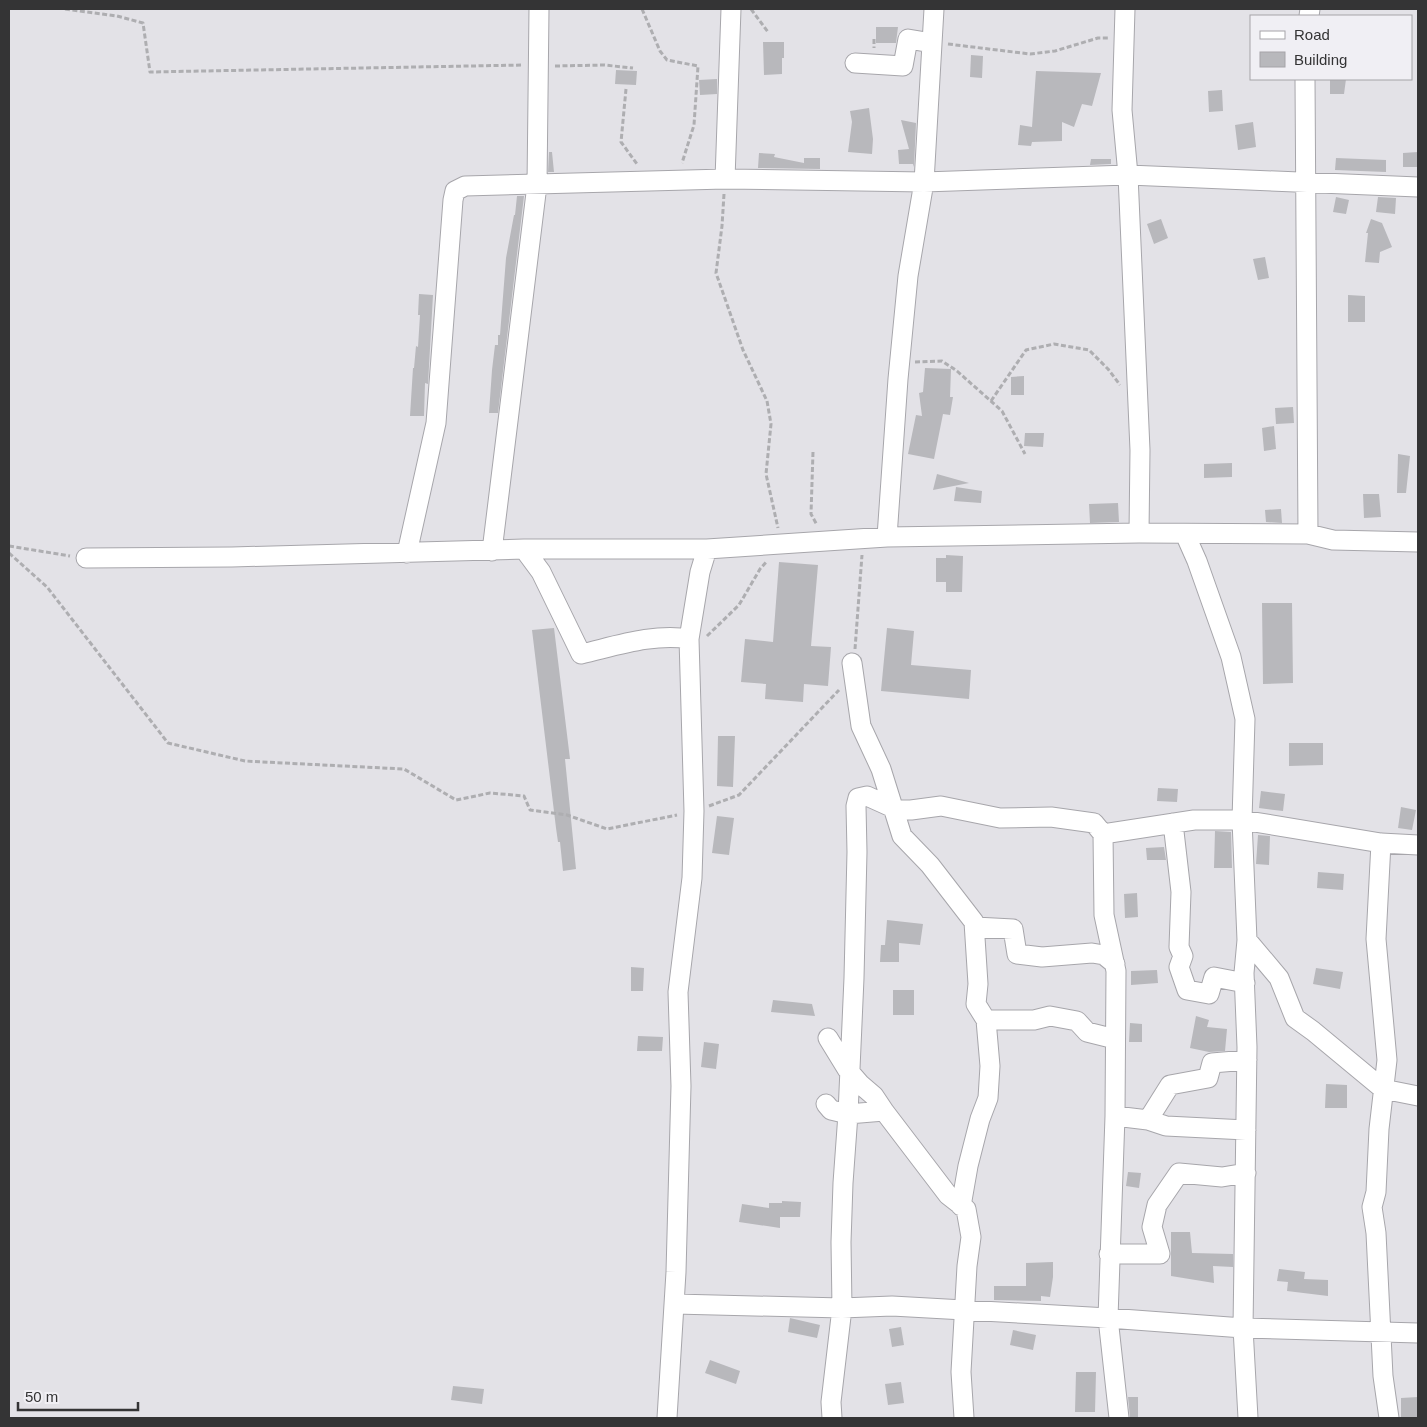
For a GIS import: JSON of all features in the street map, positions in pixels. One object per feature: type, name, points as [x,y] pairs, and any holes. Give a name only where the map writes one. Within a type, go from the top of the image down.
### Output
[{"type":"street","points":[[492,551],[536,185],[539,9]]},
{"type":"street","points":[[725,179],[731,9]]},
{"type":"street","points":[[887,537],[908,276],[924,182],[934,9]]},
{"type":"street","points":[[1125,9],[1122,110],[1128,175],[1140,450],[1139,532]]},
{"type":"street","points":[[855,63],[903,66],[908,39],[932,43]]},
{"type":"street","points":[[1305,80],[1308,534]]},
{"type":"street","points":[[407,553],[436,423],[453,200],[455,190],[465,186],[725,179],[924,182],[1128,175],[1418,186]]},
{"type":"street","points":[[86,558],[242,557],[524,549],[707,549],[887,537],[1139,532],[1308,534],[1333,540],[1418,542]]},
{"type":"street","points":[[1185,534],[1197,561],[1231,657],[1245,719],[1242,820],[1247,940],[1245,983],[1247,1060],[1243,1328],[1248,1418]]},
{"type":"street","points":[[524,549],[541,572],[581,654],[640,640],[675,637],[690,639]]},
{"type":"street","points":[[667,1418],[674,1304],[681,1086],[678,992],[692,878],[694,811],[690,639],[700,572],[707,549]]},
{"type":"street","points":[[852,664],[861,726],[881,769],[902,836],[930,865],[974,922],[978,984],[976,1004],[986,1020],[990,1066],[988,1098],[980,1119],[968,1166],[962,1206]]},
{"type":"street","points":[[832,1418],[831,1402],[842,1308],[840,1242],[850,1073],[857,852],[856,806],[858,798],[867,796],[895,809],[911,810],[941,806],[1000,818],[1051,818],[1094,823],[1103,834],[1104,915],[1116,971],[1115,1116],[1108,1318],[1119,1418]]},
{"type":"street","points":[[1103,834],[1194,820],[1242,820],[1381,843],[1418,845]]},
{"type":"street","points":[[1173,823],[1180,892],[1180,947],[1183,956],[1179,967],[1187,990],[1209,994],[1214,977],[1245,983]]},
{"type":"street","points":[[1381,843],[1376,939],[1387,1060],[1379,1129],[1376,1192],[1372,1207],[1376,1233],[1384,1376],[1389,1418]]},
{"type":"street","points":[[975,927],[1013,928],[1017,954],[1042,957],[1092,953],[1104,955],[1114,964]]},
{"type":"street","points":[[1247,940],[1279,978],[1295,1018],[1383,1089],[1418,1096]]},
{"type":"street","points":[[986,1020],[1034,1020],[1050,1016],[1076,1021],[1087,1032],[1115,1039]]},
{"type":"street","points":[[828,1038],[850,1073],[874,1096],[948,1195],[966,1209],[971,1237],[967,1266],[961,1372],[964,1418]]},
{"type":"street","points":[[1148,1120],[1170,1086],[1208,1078],[1212,1063],[1247,1060]]},
{"type":"street","points":[[826,1104],[831,1110],[848,1114],[884,1111]]},
{"type":"street","points":[[1115,1116],[1148,1120],[1166,1126],[1246,1130]]},
{"type":"street","points":[[1109,1254],[1160,1254],[1152,1227],[1157,1205],[1172,1186],[1179,1173],[1222,1177],[1246,1173]]},
{"type":"street","points":[[674,1304],[842,1308],[892,1306],[1108,1318],[1243,1328],[1418,1333]]},
{"type":"path","points":[[65,9],[117,16],[142,23],[150,72],[538,65],[572,67],[604,65],[633,68]]},
{"type":"path","points":[[642,9],[660,51],[667,60],[698,66],[694,125],[677,180]]},
{"type":"path","points":[[751,9],[768,32]]},
{"type":"path","points":[[932,43],[1030,54],[1055,50],[1098,38],[1124,39]]},
{"type":"path","points":[[626,89],[621,142],[648,181]]},
{"type":"path","points":[[690,639],[707,636],[739,606],[760,569],[781,544],[766,474],[771,424],[767,401],[743,350],[716,273],[725,179]]},
{"type":"path","points":[[991,401],[1026,350],[1054,344],[1089,350],[1108,369],[1120,386],[1122,393]]},
{"type":"path","points":[[900,363],[942,361],[957,371],[1002,411],[1025,454]]},
{"type":"path","points":[[813,452],[811,514],[826,541]]},
{"type":"path","points":[[852,664],[856,646],[862,556],[887,537]]},
{"type":"path","points":[[9,546],[86,558]]},
{"type":"path","points":[[9,553],[47,586],[168,743],[245,761],[404,769],[456,800],[490,793],[524,796],[530,810],[567,815],[607,829],[694,811],[739,795],[842,688]]},
{"type":"building","points":[[876,27],[898,27],[896,43],[876,43]]},
{"type":"building","points":[[763,42],[784,42],[782,74],[764,75]]},
{"type":"building","points":[[971,55],[983,56],[982,78],[970,77]]},
{"type":"building","points":[[616,70],[637,71],[636,85],[615,84]]},
{"type":"building","points":[[1036,71],[1101,73],[1092,106],[1082,104],[1074,127],[1062,122],[1062,141],[1032,142],[1031,146],[1018,145],[1020,125],[1032,127]]},
{"type":"building","points":[[717,79],[717,94],[700,95],[699,80]]},
{"type":"building","points":[[1330,80],[1346,80],[1344,94],[1330,94]]},
{"type":"building","points":[[1222,90],[1223,111],[1209,112],[1208,91]]},
{"type":"building","points":[[869,108],[873,139],[872,154],[848,152],[852,122],[850,111]]},
{"type":"building","points":[[901,120],[916,123],[914,167],[913,164],[899,164],[898,150],[909,149]]},
{"type":"building","points":[[1253,122],[1256,147],[1238,150],[1235,125]]},
{"type":"building","points":[[549,152],[552,152],[554,172],[548,172]]},
{"type":"building","points":[[1418,152],[1418,167],[1403,167],[1403,153]]},
{"type":"building","points":[[759,153],[775,154],[774,157],[804,163],[804,158],[820,158],[820,169],[758,168]]},
{"type":"building","points":[[1336,158],[1386,160],[1386,172],[1335,170]]},
{"type":"building","points":[[1091,159],[1111,159],[1111,164],[1090,165]]},
{"type":"building","points":[[517,196],[524,196],[498,413],[489,413],[495,345],[498,345],[498,335],[500,335],[506,258]]},
{"type":"building","points":[[1336,197],[1349,200],[1346,214],[1333,212]]},
{"type":"building","points":[[1378,197],[1396,198],[1395,214],[1376,212]]},
{"type":"building","points":[[1161,219],[1168,238],[1154,244],[1147,224]]},
{"type":"building","points":[[1371,219],[1382,223],[1392,247],[1380,252],[1379,263],[1365,262],[1368,233],[1366,233]]},
{"type":"building","points":[[1265,257],[1269,278],[1258,280],[1253,259]]},
{"type":"building","points":[[419,294],[433,295],[428,384],[425,383],[424,416],[410,416],[413,368],[416,346],[418,347]]},
{"type":"building","points":[[1348,295],[1365,296],[1365,322],[1348,322]]},
{"type":"building","points":[[925,368],[951,369],[950,397],[953,397],[950,415],[943,414],[934,459],[908,454],[916,415],[922,416],[919,393],[923,392]]},
{"type":"building","points":[[1024,376],[1024,395],[1011,395],[1011,377]]},
{"type":"building","points":[[1293,407],[1294,423],[1276,424],[1275,408]]},
{"type":"building","points":[[1274,426],[1276,449],[1264,451],[1262,428]]},
{"type":"building","points":[[1025,433],[1044,433],[1043,447],[1024,446]]},
{"type":"building","points":[[1398,454],[1410,456],[1406,493],[1397,493]]},
{"type":"building","points":[[1232,463],[1232,477],[1204,478],[1204,464]]},
{"type":"building","points":[[937,474],[969,483],[933,490]]},
{"type":"building","points":[[956,487],[982,491],[981,503],[954,501]]},
{"type":"building","points":[[1363,494],[1379,494],[1381,517],[1364,518]]},
{"type":"building","points":[[1118,503],[1119,522],[1090,523],[1089,504]]},
{"type":"building","points":[[1281,509],[1282,523],[1266,522],[1265,510]]},
{"type":"building","points":[[946,555],[963,556],[962,592],[946,592],[946,582],[936,582],[936,558],[946,558]]},
{"type":"building","points":[[779,562],[818,565],[811,646],[831,647],[828,686],[804,684],[803,702],[765,699],[766,684],[741,682],[745,639],[773,642]]},
{"type":"building","points":[[1262,603],[1292,603],[1293,683],[1263,684]]},
{"type":"building","points":[[554,628],[570,759],[565,759],[576,869],[563,871],[532,630]]},
{"type":"building","points":[[887,628],[914,631],[911,665],[971,670],[969,699],[881,691]]},
{"type":"building","points":[[718,736],[735,736],[733,787],[717,786]]},
{"type":"building","points":[[1289,743],[1323,743],[1323,765],[1289,766]]},
{"type":"building","points":[[1158,788],[1178,789],[1177,802],[1157,801]]},
{"type":"building","points":[[1261,791],[1285,794],[1283,811],[1259,808]]},
{"type":"building","points":[[1401,807],[1416,810],[1412,830],[1398,828]]},
{"type":"building","points":[[717,816],[734,818],[729,855],[712,853]]},
{"type":"building","points":[[1215,831],[1231,832],[1232,868],[1214,868]]},
{"type":"building","points":[[1258,835],[1270,836],[1269,865],[1256,864]]},
{"type":"building","points":[[1164,847],[1166,860],[1147,860],[1146,848]]},
{"type":"building","points":[[1318,872],[1344,874],[1343,890],[1317,888]]},
{"type":"building","points":[[1137,893],[1138,917],[1125,918],[1124,894]]},
{"type":"building","points":[[887,920],[923,924],[920,945],[899,943],[899,962],[880,962],[881,945],[885,945]]},
{"type":"building","points":[[631,967],[644,968],[643,991],[631,991]]},
{"type":"building","points":[[1316,968],[1343,972],[1340,989],[1313,984]]},
{"type":"building","points":[[1157,970],[1158,983],[1131,985],[1131,971]]},
{"type":"building","points":[[893,990],[914,990],[914,1015],[893,1015]]},
{"type":"building","points":[[773,1000],[812,1004],[815,1016],[771,1012]]},
{"type":"building","points":[[1196,1016],[1209,1020],[1207,1027],[1227,1029],[1225,1051],[1209,1052],[1190,1048]]},
{"type":"building","points":[[1130,1023],[1142,1024],[1142,1042],[1129,1042]]},
{"type":"building","points":[[638,1036],[663,1037],[662,1051],[637,1051]]},
{"type":"building","points":[[704,1042],[719,1044],[716,1069],[701,1067]]},
{"type":"building","points":[[1326,1084],[1347,1085],[1347,1108],[1325,1108]]},
{"type":"building","points":[[1128,1172],[1141,1173],[1139,1188],[1126,1186]]},
{"type":"building","points":[[782,1201],[801,1202],[800,1217],[780,1217],[780,1228],[739,1222],[742,1204],[769,1208],[769,1203],[782,1203]]},
{"type":"building","points":[[1171,1232],[1190,1232],[1192,1253],[1233,1254],[1233,1267],[1213,1266],[1214,1283],[1171,1276]]},
{"type":"building","points":[[1053,1262],[1050,1297],[1041,1296],[1041,1301],[994,1300],[994,1286],[1026,1286],[1026,1263]]},
{"type":"building","points":[[1279,1269],[1305,1272],[1304,1279],[1328,1280],[1328,1296],[1287,1291],[1288,1282],[1277,1281]]},
{"type":"building","points":[[790,1318],[820,1325],[817,1338],[788,1332]]},
{"type":"building","points":[[901,1327],[904,1345],[892,1347],[889,1329]]},
{"type":"building","points":[[1013,1330],[1036,1335],[1033,1350],[1010,1345]]},
{"type":"building","points":[[710,1360],[740,1371],[736,1384],[705,1373]]},
{"type":"building","points":[[1076,1372],[1096,1372],[1095,1412],[1075,1412]]},
{"type":"building","points":[[901,1382],[904,1403],[888,1405],[885,1384]]},
{"type":"building","points":[[453,1386],[484,1389],[482,1404],[451,1400]]},
{"type":"building","points":[[1128,1397],[1138,1397],[1138,1418],[1130,1418]]},
{"type":"building","points":[[1418,1397],[1418,1418],[1401,1418],[1401,1398]]}]
